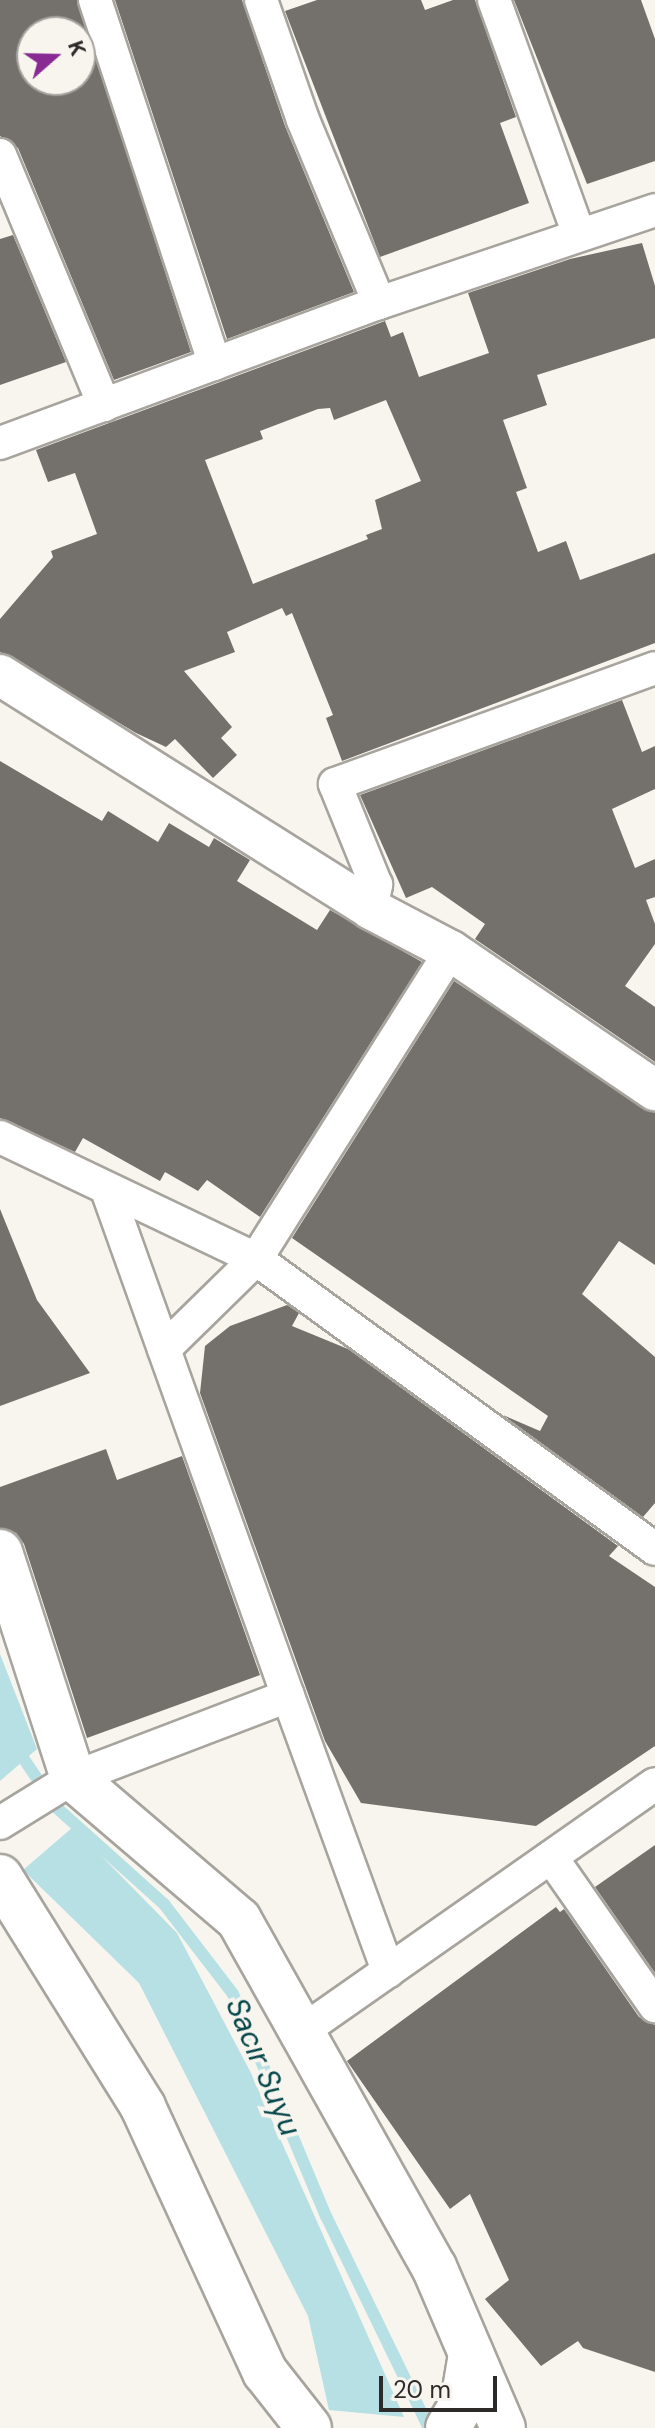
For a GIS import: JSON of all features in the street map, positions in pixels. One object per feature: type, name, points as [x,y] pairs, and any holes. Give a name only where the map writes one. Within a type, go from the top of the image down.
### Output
[{"type":"main road","points":[[0,1552],[73,1778],[239,1920],[434,2267],[503,2428]]},
{"type":"main road","points":[[0,1877],[136,2094],[265,2372],[309,2428]]},
{"type":"main road","points":[[448,2428],[463,2402],[471,2354]]},
{"type":"street","points":[[95,0],[215,364]]},
{"type":"street","points":[[261,0],[303,120],[379,303]]},
{"type":"street","points":[[494,0],[578,232]]},
{"type":"street","points":[[0,155],[104,405]]},
{"type":"street","points":[[0,443],[578,232],[655,210]]},
{"type":"street","points":[[371,909],[376,885],[335,784],[655,668]]},
{"type":"street","points":[[0,675],[371,909],[451,951],[655,1090]]},
{"type":"street","points":[[164,1349],[256,1259],[451,951]]},
{"type":"street","points":[[0,1137],[256,1259],[655,1549]]},
{"type":"street","points":[[107,1190],[388,1971]]},
{"type":"street","points":[[0,1823],[73,1778],[288,1696]]},
{"type":"street","points":[[301,2032],[655,1784]]},
{"type":"street","points":[[551,1857],[655,2006]]},
{"type":"water","points":[[0,1654],[37,1749],[0,1781]]},
{"type":"water","points":[[73,1827],[177,1933],[250,2071],[404,2417],[329,2410],[308,2316],[139,1983],[23,1870]]},
{"type":"building","points":[[0,0],[77,0],[82,16],[16,16],[16,96],[96,96],[96,59],[191,352],[114,380],[18,148],[0,136]]},
{"type":"building","points":[[115,0],[242,0],[285,126],[354,292],[227,339]]},
{"type":"building","points":[[317,0],[421,0],[425,10],[453,0],[475,0],[516,117],[500,123],[529,203],[380,257],[285,11]]},
{"type":"building","points":[[514,0],[641,0],[655,39],[655,161],[587,184]]},
{"type":"building","points":[[13,235],[66,362],[0,385],[0,239]]},
{"type":"building","points":[[642,243],[655,286],[655,338],[537,375],[547,405],[503,420],[527,488],[516,492],[538,552],[566,541],[580,580],[655,553],[655,643],[342,761],[326,718],[333,715],[292,613],[286,616],[282,608],[227,632],[235,652],[184,671],[232,727],[221,738],[237,755],[213,778],[175,739],[166,747],[136,733],[0,652],[0,619],[53,557],[51,551],[97,534],[75,473],[48,482],[36,450],[385,321],[391,337],[403,332],[419,377],[489,353],[468,293],[570,259]],"holes":[[[386,400],[421,481],[375,500],[382,529],[366,535],[368,539],[253,584],[205,460],[263,439],[260,431],[318,409],[330,408],[334,420]]]},
{"type":"building","points":[[622,700],[642,752],[655,746],[655,789],[612,809],[635,868],[655,859],[655,897],[646,900],[655,924],[655,944],[625,986],[655,1007],[655,1062],[475,939],[485,924],[432,887],[406,898],[360,795]]},
{"type":"building","points":[[0,761],[102,821],[108,811],[158,842],[169,823],[209,847],[214,838],[250,860],[237,881],[317,930],[330,910],[422,962],[260,1217],[207,1180],[198,1191],[165,1172],[160,1181],[83,1138],[75,1152],[0,1118]]},
{"type":"building","points":[[454,981],[655,1113],[655,1265],[619,1241],[582,1294],[655,1357],[655,1503],[643,1517],[503,1415],[540,1431],[548,1416],[292,1238]]},
{"type":"building","points":[[0,1209],[37,1300],[90,1373],[0,1406]]},
{"type":"building","points":[[287,1305],[299,1313],[292,1326],[348,1349],[618,1546],[609,1556],[655,1587],[655,1746],[536,1826],[361,1803],[325,1741],[200,1393],[205,1346],[230,1326]]},
{"type":"building","points":[[106,1449],[117,1480],[182,1456],[260,1675],[87,1738],[24,1544],[16,1533],[0,1528],[0,1487]]},
{"type":"building","points":[[655,1845],[655,1973],[595,1887]]},
{"type":"building","points":[[556,1907],[560,1912],[564,1909],[639,2017],[655,2025],[655,2372],[583,2348],[578,2341],[541,2366],[485,2299],[509,2280],[470,2194],[450,2209],[347,2061]]},
{"type":"waterway","name":"Sacır Suyu","points":[[15,1746],[57,1808],[164,1904],[233,1994],[326,2216],[429,2428]]}]
